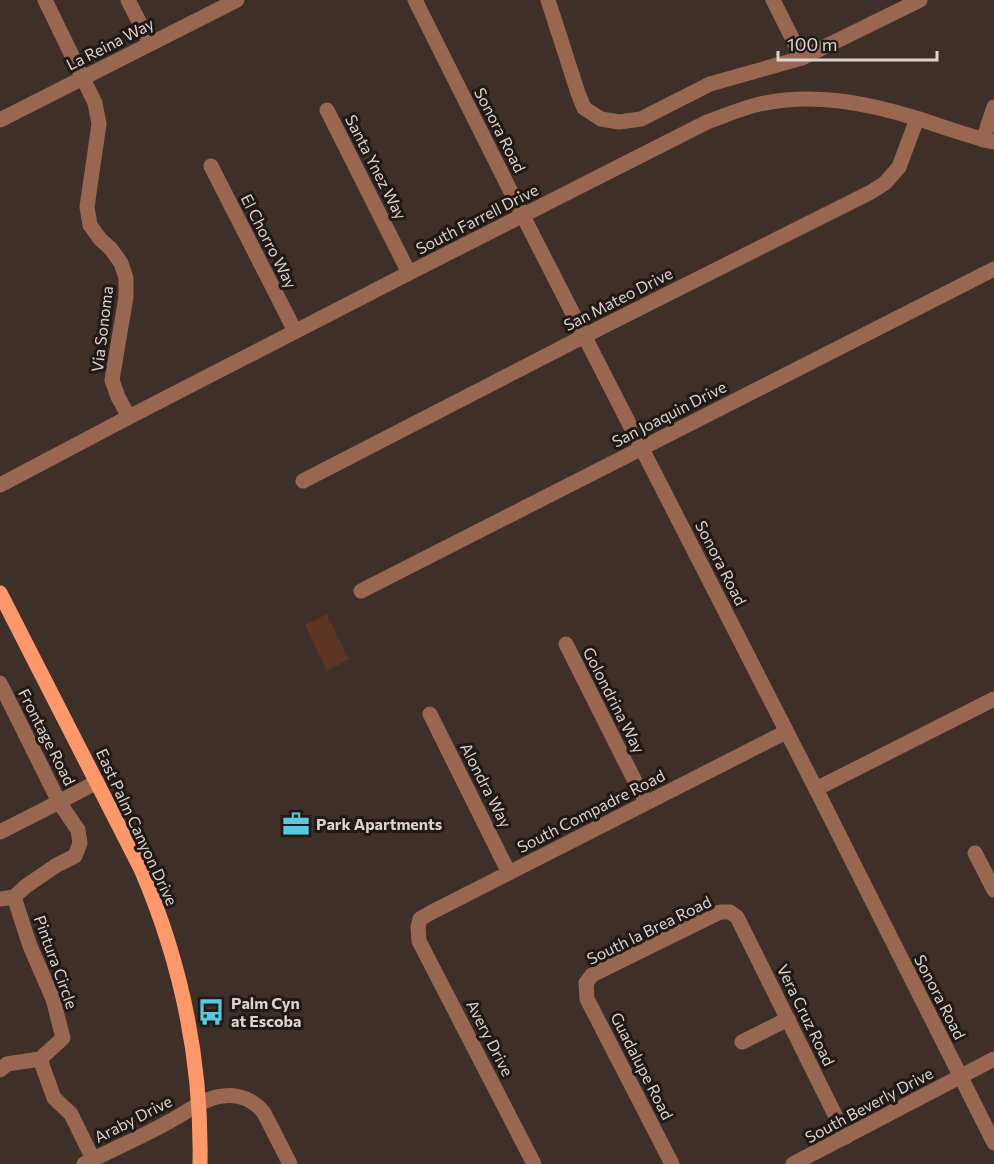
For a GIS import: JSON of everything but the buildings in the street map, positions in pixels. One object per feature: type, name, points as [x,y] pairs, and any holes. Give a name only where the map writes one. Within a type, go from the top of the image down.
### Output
[{"type":"main road","name":"East Palm Canyon Drive","points":[[0,593],[141,869],[160,915],[182,992],[194,1059],[200,1164]]},
{"type":"street","name":"Via Sonoma","points":[[45,0],[95,103],[99,124],[87,207],[90,225],[121,263],[126,278],[126,297],[112,380],[129,417]]},
{"type":"street","points":[[128,0],[150,43]]},
{"type":"street","name":"La Reina Way","points":[[0,120],[237,0]]},
{"type":"street","name":"Sonora Road","points":[[415,0],[994,1143]]},
{"type":"street","points":[[548,0],[584,108],[601,119],[619,122],[641,119],[710,84],[802,58],[920,0]]},
{"type":"street","points":[[773,0],[802,58]]},
{"type":"street","name":"South Farrell Drive","points":[[0,485],[295,331],[707,122],[759,104],[801,99],[834,100],[864,104],[989,141]]},
{"type":"street","points":[[989,141],[994,107]]},
{"type":"street","name":"Santa Ynez Way","points":[[327,110],[409,273]]},
{"type":"street","name":"San Mateo Drive","points":[[303,481],[885,183],[899,167],[917,119]]},
{"type":"street","name":"El Chorro Way","points":[[211,166],[295,331]]},
{"type":"street","name":"San Joaquin Drive","points":[[360,591],[994,269]]},
{"type":"street","name":"Golondrina Way","points":[[566,644],[646,803]]},
{"type":"street","name":"Frontage Road","points":[[0,683],[60,802],[97,782]]},
{"type":"street","points":[[816,789],[994,699]]},
{"type":"street","name":"Alondra Way","points":[[430,714],[509,873]]},
{"type":"street","name":"South Compadre Road","points":[[418,927],[420,919],[432,912],[786,732]]},
{"type":"street","points":[[0,832],[60,802]]},
{"type":"street","name":"Pintura Circle","points":[[40,1059],[63,1038],[53,999],[7,898],[57,865],[75,856],[80,843],[78,830],[60,802]]},
{"type":"street","points":[[975,853],[994,890]]},
{"type":"street","name":"South la Brea Road","points":[[586,983],[592,975],[720,912],[730,912]]},
{"type":"street","name":"Vera Cruz Road","points":[[730,912],[737,917],[846,1137]]},
{"type":"street","name":"Avery Drive","points":[[418,927],[419,940],[534,1164]]},
{"type":"street","name":"Guadalupe Road","points":[[586,983],[587,999],[672,1164]]},
{"type":"street","points":[[742,1042],[788,1019]]},
{"type":"street","points":[[0,1070],[7,1064],[40,1059],[54,1098],[70,1114],[89,1162]]},
{"type":"street","name":"South Beverly Drive","points":[[793,1164],[994,1059]]},
{"type":"street","name":"Araby Drive","points":[[89,1162],[198,1105],[224,1095],[243,1097],[253,1101],[264,1113],[290,1164]]},
{"type":"shaded area","points":[[327,614],[349,659],[327,671],[305,625]]},
{"type":"place","name":"Park Apartments","points":[[296,824]]},
{"type":"place","name":"Palm Cyn at Escoba","points":[[211,1012]]}]
